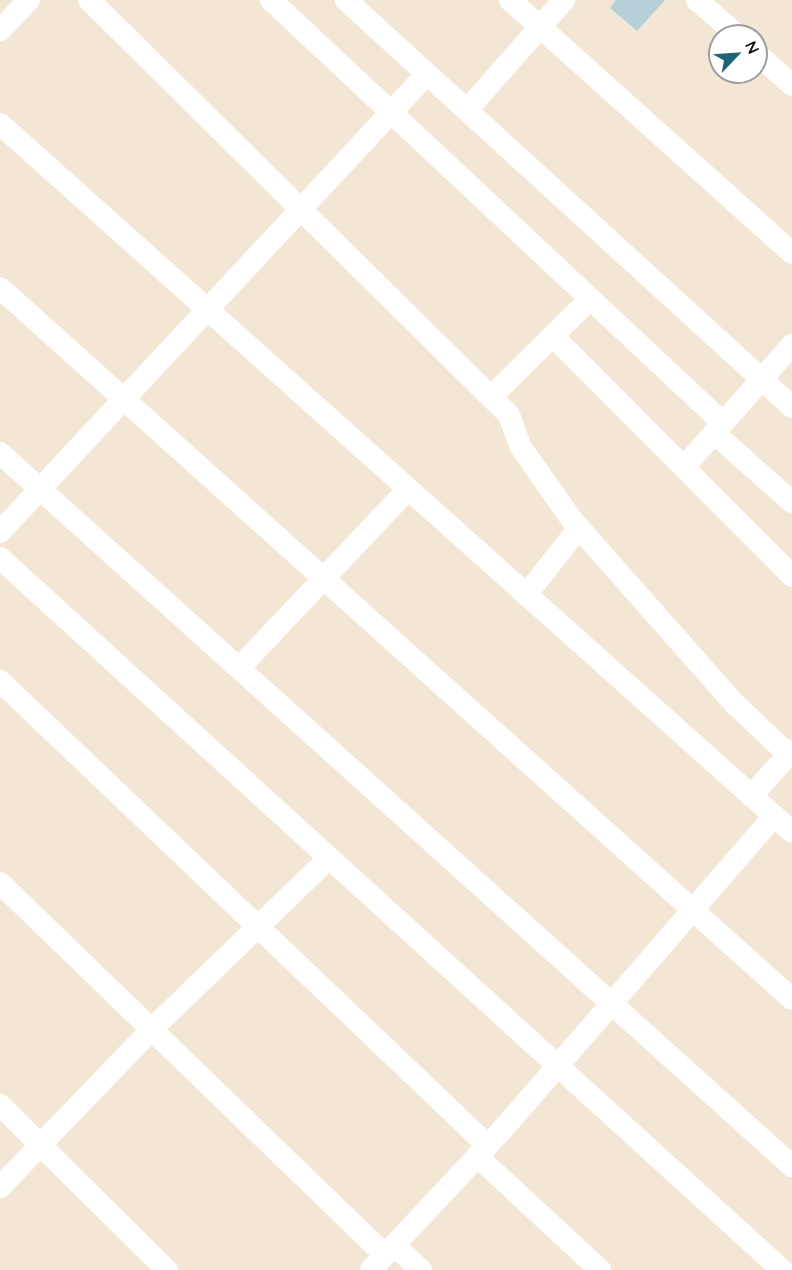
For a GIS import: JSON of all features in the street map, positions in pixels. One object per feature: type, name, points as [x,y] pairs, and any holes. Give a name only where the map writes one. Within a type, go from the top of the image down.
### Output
[{"type":"street","points":[[0,30],[29,0]]},
{"type":"street","points":[[89,0],[509,415],[520,446],[579,528],[735,705],[790,753],[751,796]]},
{"type":"street","points":[[271,0],[590,299],[792,502]]},
{"type":"street","points":[[346,0],[792,407]]},
{"type":"street","points":[[510,0],[792,253]]},
{"type":"street","points":[[467,110],[564,0]]},
{"type":"street","points":[[697,0],[724,24]]},
{"type":"street","points":[[768,63],[792,85]]},
{"type":"street","points":[[0,532],[427,74]]},
{"type":"street","points":[[0,124],[792,832]]},
{"type":"street","points":[[0,288],[792,999]]},
{"type":"street","points":[[491,398],[590,299]]},
{"type":"street","points":[[553,336],[792,576]]},
{"type":"street","points":[[684,467],[792,345]]},
{"type":"street","points":[[0,453],[792,1166]]},
{"type":"street","points":[[239,668],[408,489]]},
{"type":"street","points":[[526,594],[579,528]]},
{"type":"street","points":[[0,558],[782,1270]]},
{"type":"street","points":[[0,681],[258,927],[600,1270]]},
{"type":"street","points":[[384,1257],[482,1151],[774,816]]},
{"type":"street","points":[[0,1187],[152,1029],[329,858]]},
{"type":"street","points":[[0,883],[384,1257],[421,1270]]},
{"type":"street","points":[[0,1105],[167,1270]]},
{"type":"building","points":[[616,0],[665,0],[637,31],[610,8]]}]
